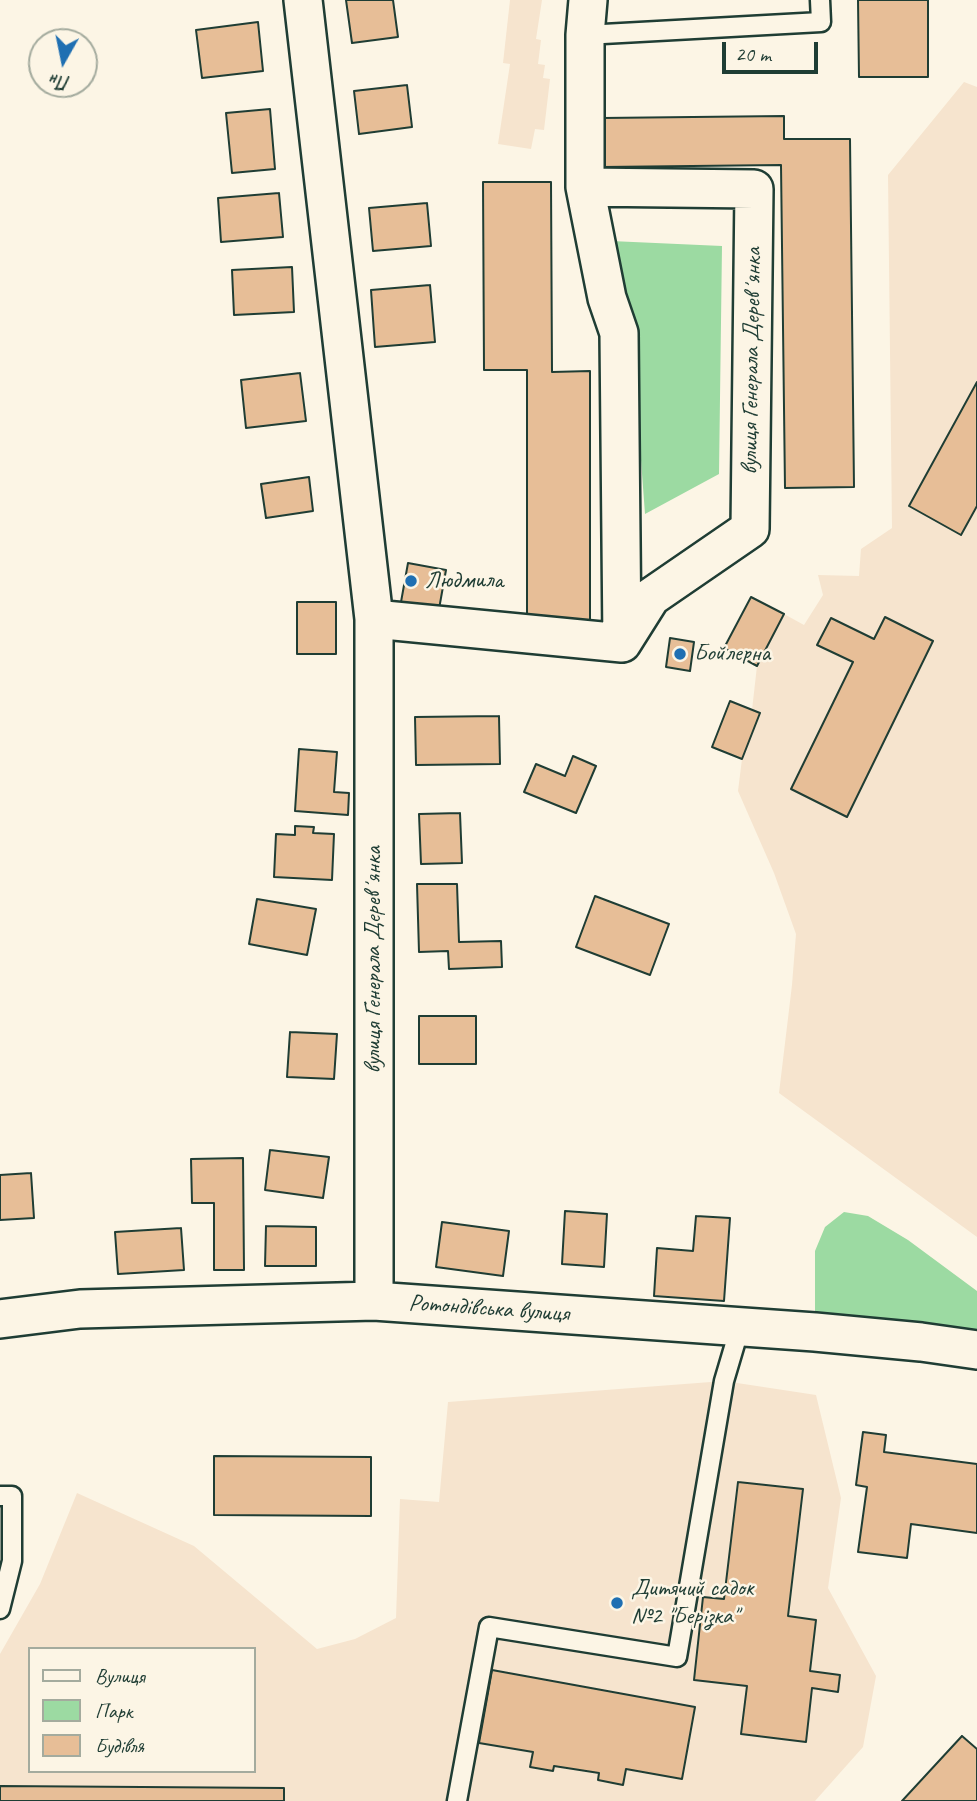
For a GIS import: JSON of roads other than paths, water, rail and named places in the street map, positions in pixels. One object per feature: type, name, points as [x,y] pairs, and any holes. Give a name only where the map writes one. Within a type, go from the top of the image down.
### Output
[{"type":"street","name":"вулиця Генерала Деревʼянка","points":[[303,0],[374,619],[374,1301]]},
{"type":"street","points":[[374,619],[622,643],[619,333],[607,298],[585,187],[586,18]]},
{"type":"street","name":"вулиця Генерала Деревʼянка","points":[[585,187],[754,189],[750,529],[651,597],[622,643]]},
{"type":"street","name":"Ротондівська вулиця","points":[[0,1319],[80,1309],[374,1301],[740,1327],[921,1342],[977,1350]]},
{"type":"lane","points":[[586,18],[821,22],[820,0]]},
{"type":"lane","points":[[457,1801],[489,1627],[677,1657],[724,1381],[740,1327]]},
{"type":"lane","points":[[0,1496],[12,1496],[12,1561],[0,1609]]},
{"type":"place","name":"Людмила","points":[[411,581]]},
{"type":"place","name":"Бойлерна","points":[[680,654]]},
{"type":"place","name":"Дитячий садок №2 \"Берізка\"","points":[[617,1603]]}]
